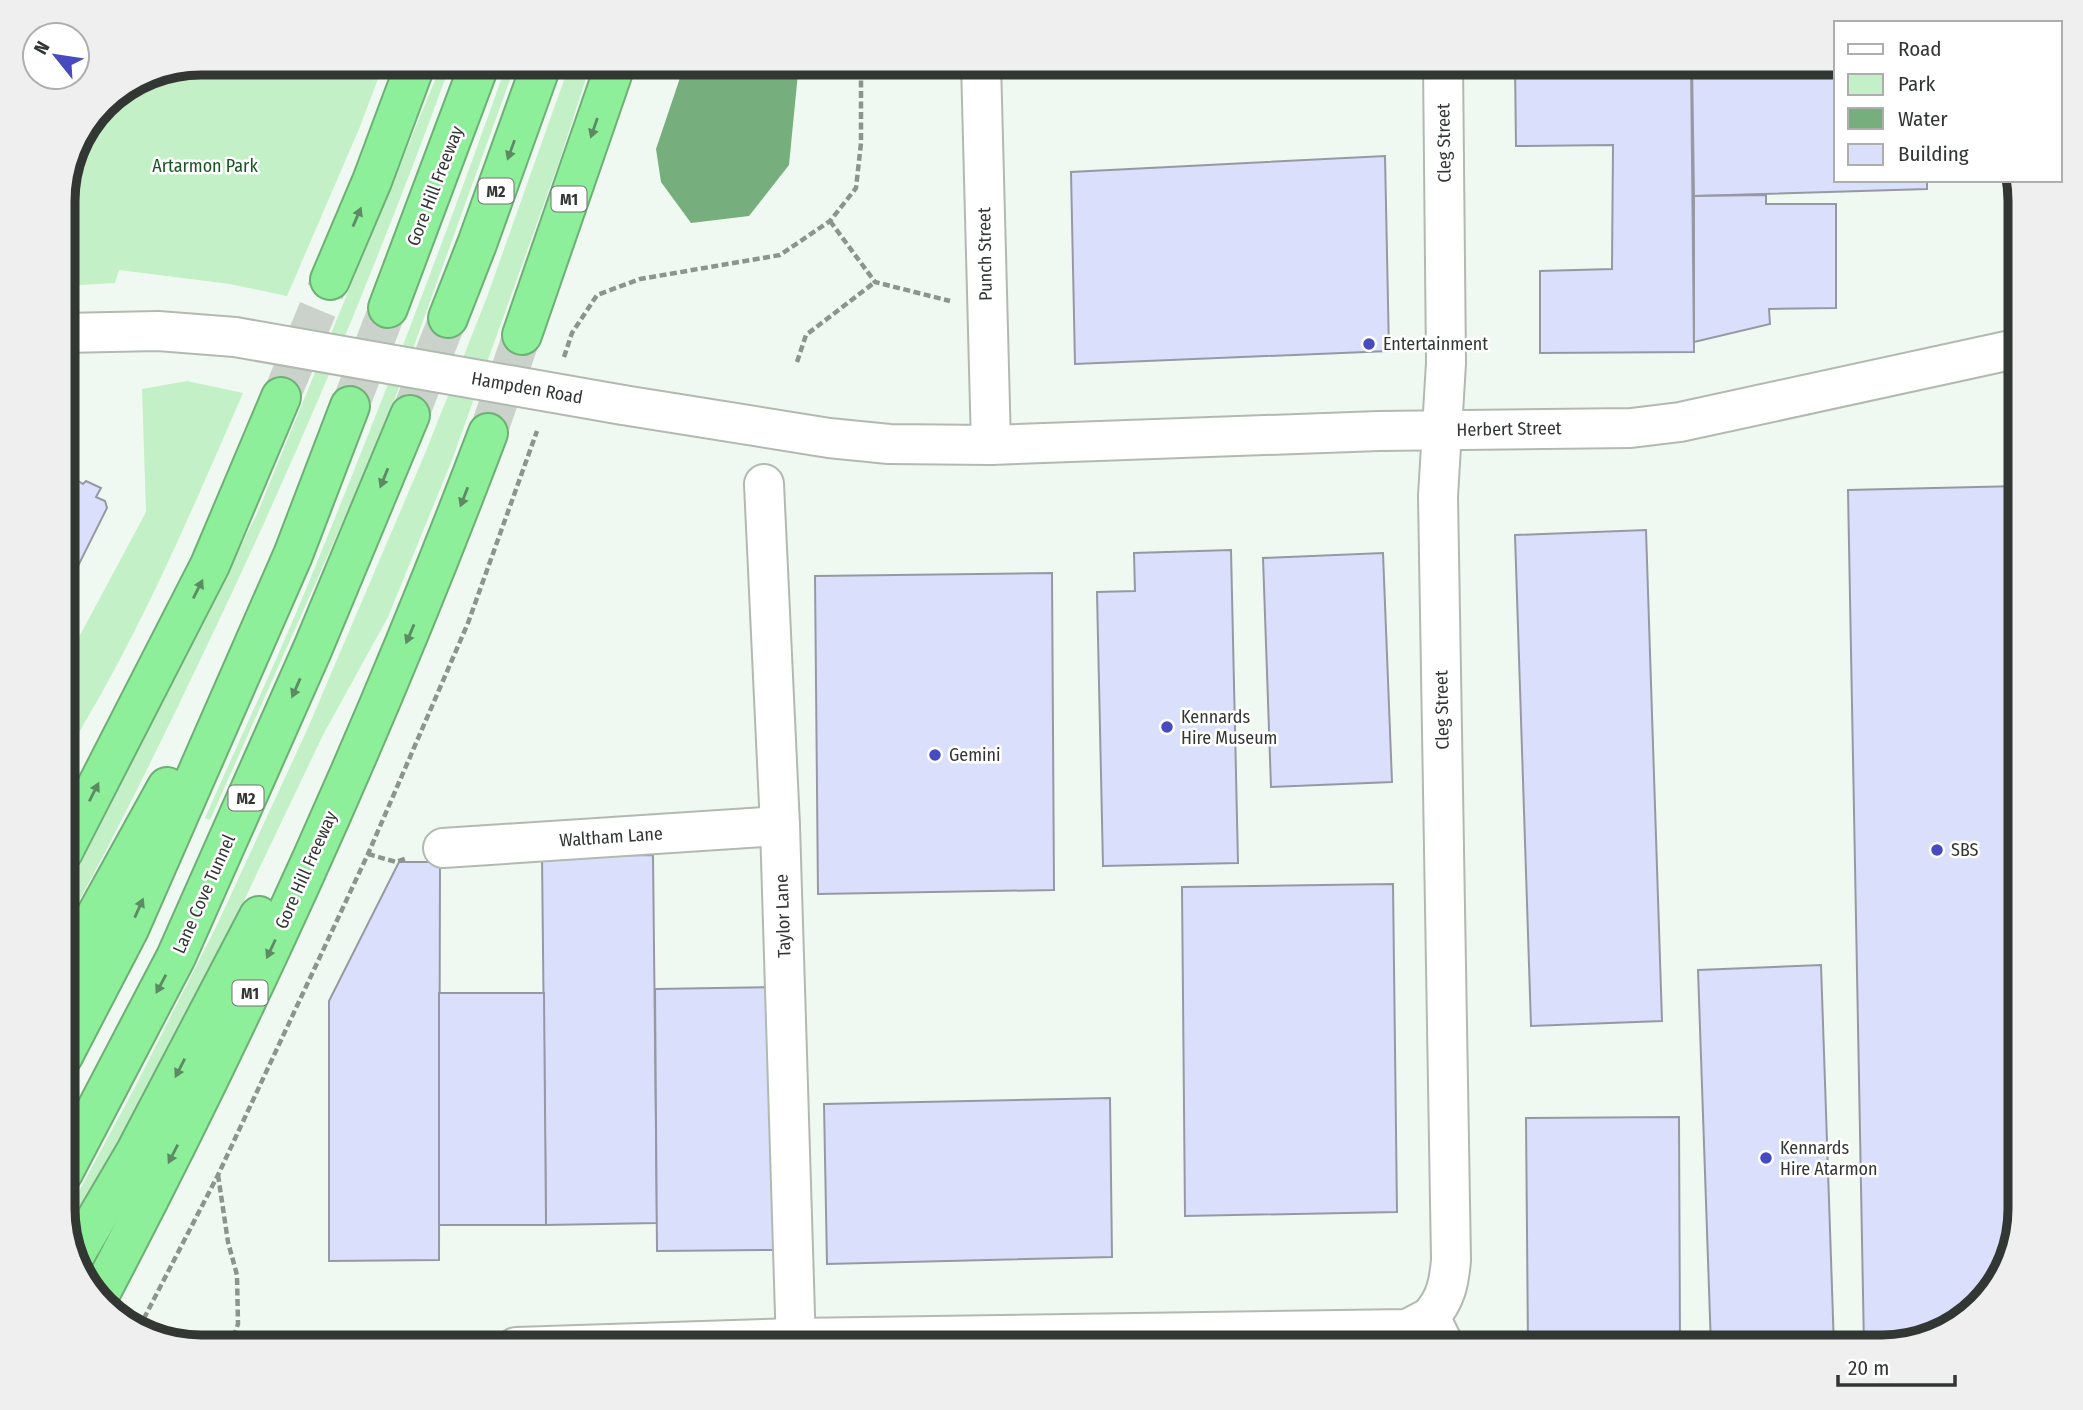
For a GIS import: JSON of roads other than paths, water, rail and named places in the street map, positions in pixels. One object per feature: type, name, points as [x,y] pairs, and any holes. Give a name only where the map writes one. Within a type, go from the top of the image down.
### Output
[{"type":"highway","points":[[330,280],[372,181],[412,75]]},
{"type":"highway","name":"Gore Hill Freeway","points":[[388,308],[475,75]]},
{"type":"highway","name":"M2","points":[[448,318],[538,75]]},
{"type":"highway","name":"M1","points":[[522,335],[612,75]]},
{"type":"highway","points":[[76,827],[210,565],[281,397]]},
{"type":"highway","points":[[76,1031],[129,929],[293,555],[351,406]]},
{"type":"highway","name":"Lane Cove Tunnel","points":[[76,1148],[176,957],[313,648],[410,415]]},
{"type":"highway","name":"Gore Hill Freeway","points":[[103,1288],[176,1149],[283,925],[431,583],[488,433]]},
{"type":"highway","points":[[76,951],[293,555]]},
{"type":"highway","points":[[81,1245],[136,1151],[264,908],[388,685]]},
{"type":"street","name":"Punch Street","points":[[981,75],[990,445]]},
{"type":"street","name":"Cleg Street","points":[[1438,1332],[1441,1305],[1449,1284],[1451,1260],[1438,496],[1446,363],[1443,75]]},
{"type":"street","name":"Hampden Road","points":[[76,333],[158,331],[235,337],[829,438],[889,444],[990,445]]},
{"type":"street","name":"Herbert Street","points":[[990,445],[1441,430],[1631,428],[1680,422],[2008,351]]},
{"type":"street","name":"Taylor Lane","points":[[764,484],[780,826],[796,1335]]},
{"type":"street","name":"Waltham Lane","points":[[443,848],[780,826]]},
{"type":"street","points":[[1145,1335],[1407,1329],[1438,1332]]},
{"type":"water","points":[[681,75],[798,75],[789,165],[749,216],[691,223],[661,182],[656,149]]},
{"type":"tunnel","points":[[281,397],[330,280]]},
{"type":"tunnel","points":[[350,406],[388,308]]},
{"type":"tunnel","points":[[410,415],[448,318]]},
{"type":"tunnel","points":[[488,433],[522,335]]},
{"type":"place","name":"Entertainment","points":[[1369,344]]},
{"type":"place","name":"Kennards Hire Museum","points":[[1167,727]]},
{"type":"place","name":"Gemini","points":[[935,755]]},
{"type":"place","name":"SBS","points":[[1937,850]]},
{"type":"place","name":"Kennards Hire Atarmon","points":[[1766,1158]]},
{"type":"park label","name":"Artarmon Park","points":[[205,166]]}]
